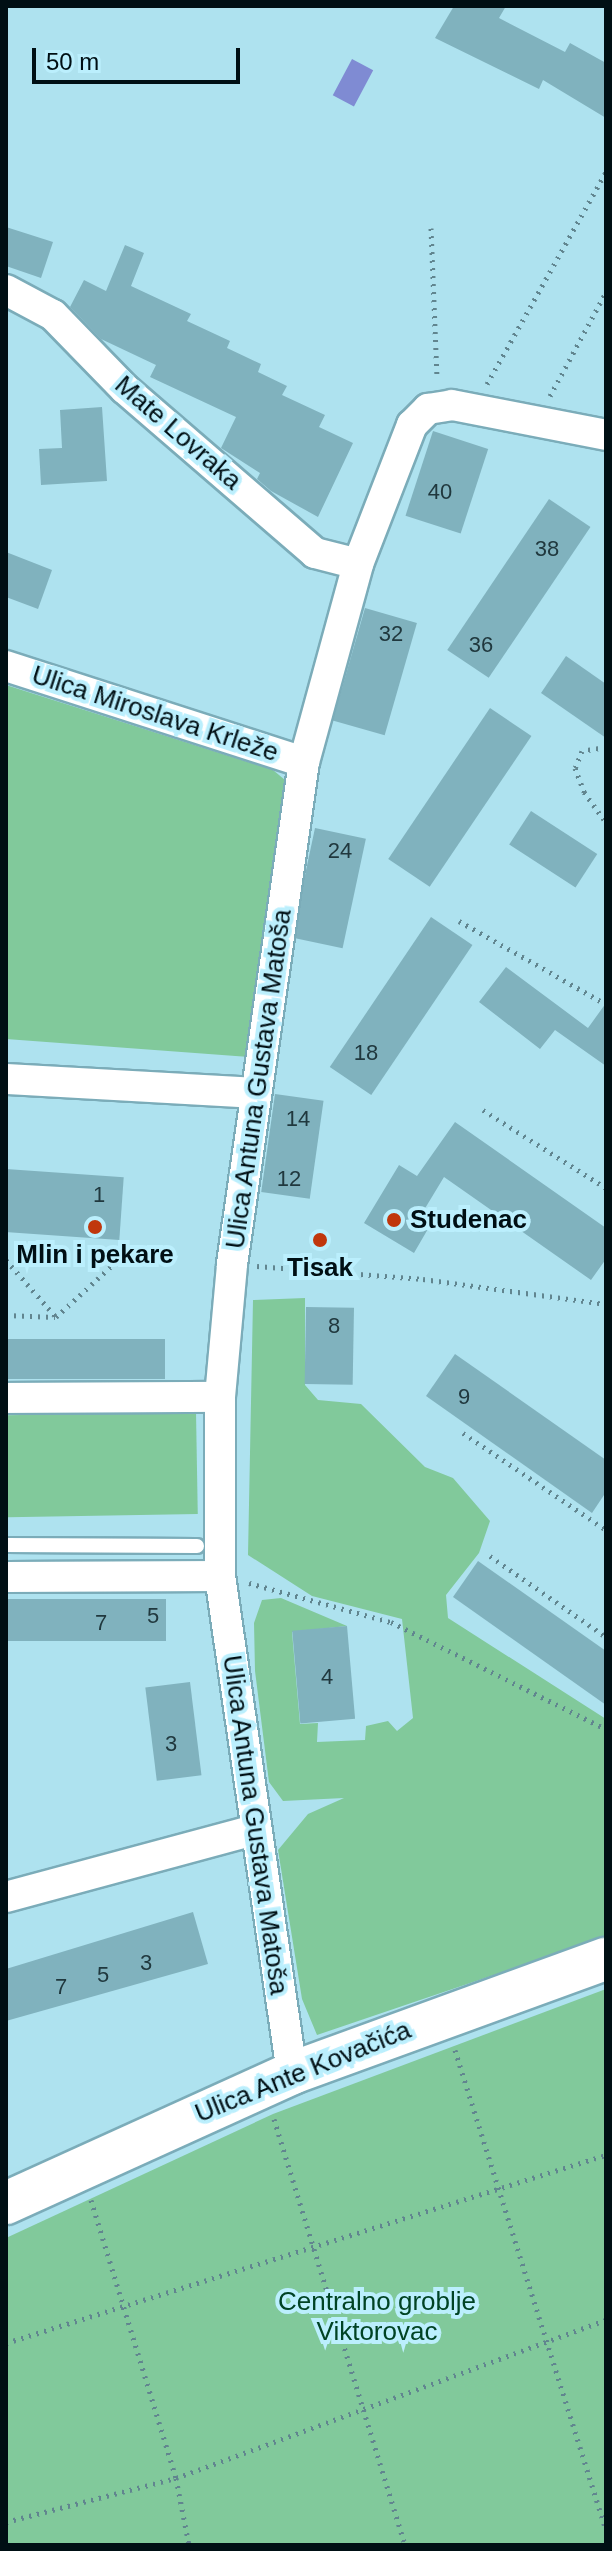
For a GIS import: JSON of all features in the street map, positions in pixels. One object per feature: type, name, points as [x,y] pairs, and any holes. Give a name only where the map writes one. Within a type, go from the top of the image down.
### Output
[{"type":"main road","name":"Ulica Ante Kovačića","points":[[6,2203],[292,2073],[606,1959]]},
{"type":"street","name":"Mate Lovraka","points":[[6,290],[53,315],[125,389],[315,553],[358,564]]},
{"type":"street","points":[[438,407],[473,409],[606,435]]},
{"type":"street","name":"Ulica Antuna Gustava Matoša","points":[[292,2073],[254,1830],[220,1576],[220,1397],[232,1264],[304,762],[358,564],[412,425],[428,409],[438,407]]},
{"type":"street","name":"Ulica Miroslava Krleže","points":[[6,666],[304,762]]},
{"type":"street","points":[[6,1079],[256,1093]]},
{"type":"street","points":[[6,1398],[220,1397]]},
{"type":"street","points":[[6,1577],[220,1576]]},
{"type":"street","points":[[6,1897],[254,1830]]},
{"type":"lane","points":[[6,1545],[197,1546]]},
{"type":"path","points":[[473,409],[606,172]]},
{"type":"path","points":[[431,228],[438,407]]},
{"type":"path","points":[[536,422],[606,292]]},
{"type":"path","points":[[606,747],[582,751],[575,768],[584,792],[606,822]]},
{"type":"path","points":[[459,921],[606,1004]]},
{"type":"path","points":[[483,1110],[606,1188]]},
{"type":"path","points":[[6,1260],[56,1317]]},
{"type":"path","points":[[6,1315],[56,1317],[118,1260]]},
{"type":"path","points":[[232,1264],[423,1279],[606,1304]]},
{"type":"path","points":[[463,1433],[606,1530]]},
{"type":"path","points":[[490,1556],[606,1637]]},
{"type":"path","points":[[220,1576],[391,1622],[606,1729]]},
{"type":"path","points":[[454,2045],[606,2530]]},
{"type":"path","points":[[273,2114],[405,2545]]},
{"type":"path","points":[[6,2343],[606,2155]]},
{"type":"path","points":[[91,2199],[176,2478],[189,2545]]},
{"type":"path","points":[[6,2522],[176,2478],[606,2320]]},
{"type":"green space","points":[[6,685],[273,770],[291,785],[249,1057],[6,1039]]},
{"type":"green space","points":[[305,1298],[305,1385],[318,1400],[361,1404],[425,1467],[453,1478],[490,1521],[479,1553],[446,1595],[448,1618],[606,1719],[606,1937],[317,2035],[302,1999],[278,1850],[308,1814],[344,1798],[283,1801],[269,1782],[255,1671],[254,1623],[262,1600],[281,1598],[347,1626],[292,1632],[300,1724],[318,1723],[317,1742],[365,1740],[366,1726],[388,1721],[397,1731],[413,1718],[402,1619],[312,1596],[248,1555],[253,1300]]},
{"type":"green space","points":[[196,1412],[198,1514],[8,1517],[6,1415]]},
{"type":"green space","name":"Centralno groblje Viktorovac","points":[[606,1989],[606,2545],[6,2545],[6,2238],[273,2114]]},
{"type":"water","points":[[352,59],[373,70],[354,106],[333,95]]},
{"type":"building","points":[[454,6],[506,6],[499,18],[565,52],[570,43],[606,63],[606,118],[543,80],[539,89],[435,38]]},
{"type":"building","points":[[6,227],[53,242],[41,278],[6,266]]},
{"type":"building","points":[[125,245],[144,253],[131,286],[191,314],[187,321],[230,341],[227,348],[261,364],[258,372],[287,386],[282,395],[325,415],[319,427],[353,443],[318,517],[271,491],[257,479],[260,473],[221,448],[236,417],[150,377],[156,365],[101,339],[70,307],[84,280],[106,291]]},
{"type":"building","points":[[102,407],[107,481],[41,485],[39,449],[62,448],[60,410]]},
{"type":"building","points":[[433,431],[488,449],[461,534],[405,516]]},
{"type":"building","points":[[549,499],[590,527],[489,678],[447,650]]},
{"type":"building","points":[[6,552],[52,570],[38,609],[6,597]]},
{"type":"building","points":[[365,608],[417,623],[385,735],[333,720]]},
{"type":"building","points":[[566,656],[606,684],[606,738],[541,693]]},
{"type":"building","points":[[490,708],[531,736],[430,887],[388,859]]},
{"type":"building","points":[[531,811],[597,854],[575,888],[509,845]]},
{"type":"building","points":[[315,828],[366,839],[343,948],[292,938]]},
{"type":"building","points":[[431,917],[472,945],[371,1095],[330,1067]]},
{"type":"building","points":[[506,967],[588,1028],[606,1003],[606,1066],[555,1030],[540,1049],[479,1002]]},
{"type":"building","points":[[275,1094],[324,1101],[310,1199],[261,1192]]},
{"type":"building","points":[[455,1122],[606,1228],[606,1259],[591,1280],[444,1177],[421,1215],[432,1222],[414,1253],[364,1223],[399,1165],[417,1176]]},
{"type":"building","points":[[6,1169],[124,1177],[119,1240],[6,1232]]},
{"type":"building","points":[[306,1307],[354,1308],[353,1385],[305,1384]]},
{"type":"building","points":[[6,1339],[165,1339],[165,1379],[6,1379]]},
{"type":"building","points":[[455,1354],[606,1460],[606,1492],[592,1513],[426,1396]]},
{"type":"building","points":[[478,1561],[606,1651],[606,1705],[453,1597]]},
{"type":"building","points":[[6,1599],[166,1599],[166,1641],[6,1641]]},
{"type":"building","points":[[347,1626],[355,1719],[300,1723],[292,1631]]},
{"type":"building","points":[[190,1682],[201,1775],[157,1781],[145,1687]]},
{"type":"building","points":[[193,1912],[208,1964],[6,2021],[6,1969]]},
{"type":"place","name":"Studenac","points":[[394,1220]]},
{"type":"place","name":"Mlin i pekare","points":[[95,1227]]},
{"type":"place","name":"Tisak","points":[[320,1240]]}]
